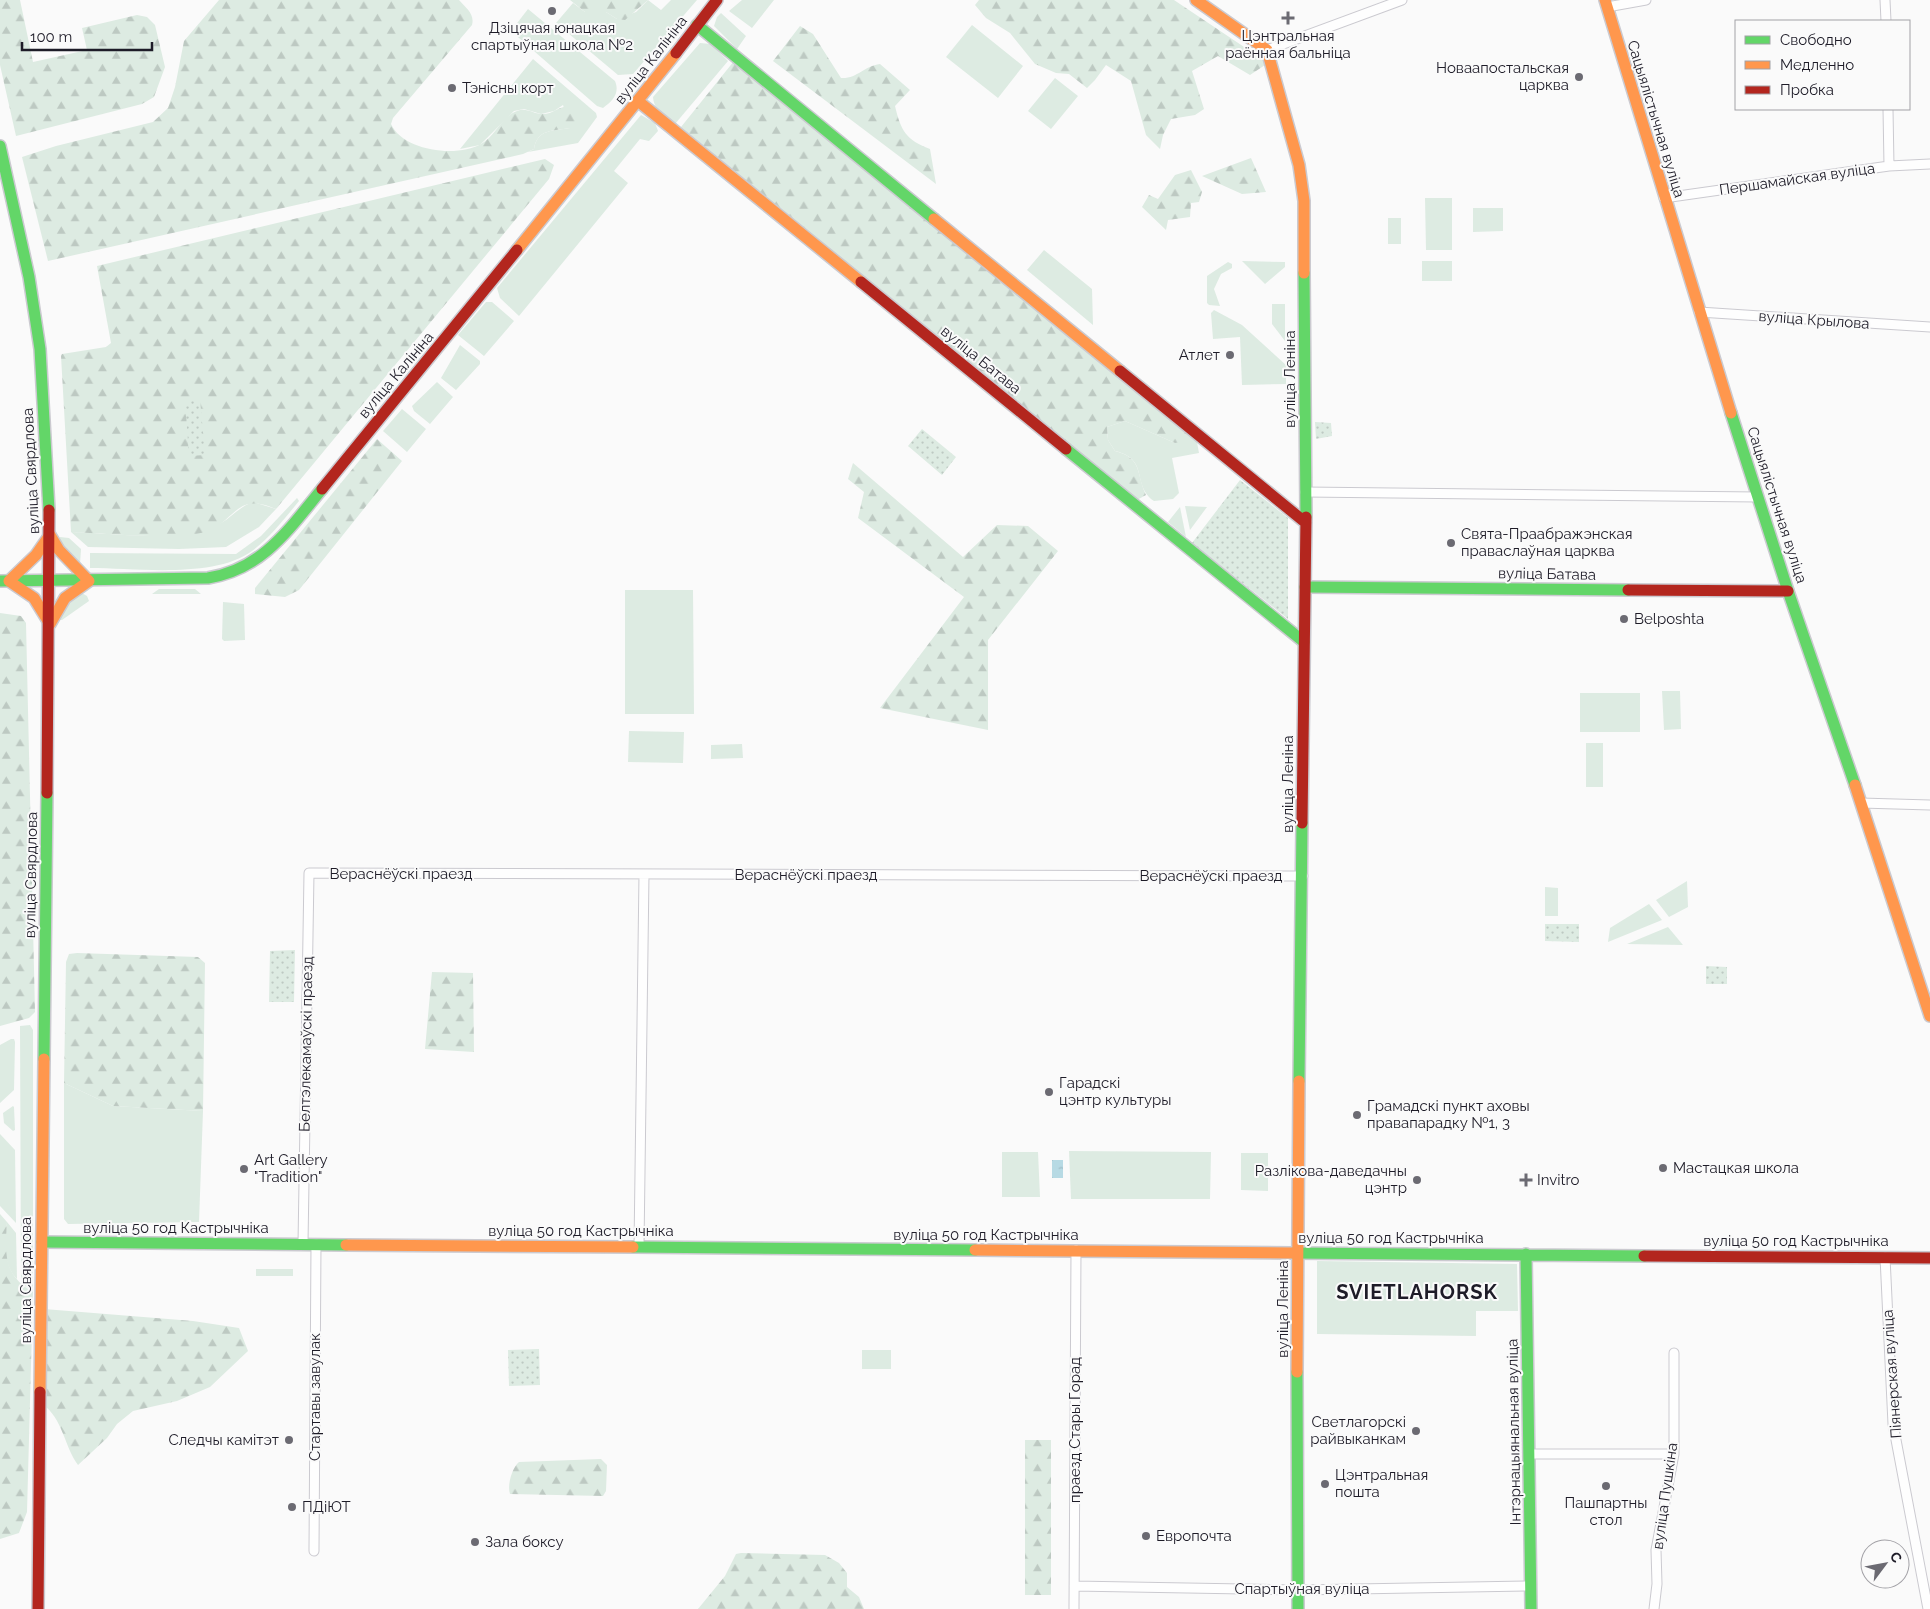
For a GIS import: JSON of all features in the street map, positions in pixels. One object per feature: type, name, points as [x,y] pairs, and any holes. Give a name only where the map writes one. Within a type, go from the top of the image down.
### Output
[{"type":"street","name":"вуліца Калініна","points":[[4,581],[89,581],[222,577],[249,567],[264,555],[289,529],[450,334],[638,102],[717,0]]},
{"type":"street","points":[[1196,0],[1267,50],[1402,0]]},
{"type":"street","points":[[1606,4],[1646,0]]},
{"type":"street","points":[[1885,0],[1886,20]]},
{"type":"street","name":"Сацыялістычная вуліца","points":[[1606,4],[1699,312],[1788,591],[1861,803],[1930,1016]]},
{"type":"street","points":[[697,25],[1306,523]]},
{"type":"street","name":"вуліца Леніна","points":[[1267,50],[1299,165],[1304,201],[1306,263],[1306,523],[1298,1252],[1298,1609]]},
{"type":"street","name":"вуліца Батава","points":[[638,102],[1304,642]]},
{"type":"street","points":[[1888,110],[1889,166]]},
{"type":"street","name":"вуліца Свярдлова","points":[[0,146],[29,277],[40,349],[50,534],[51,581],[38,1609]]},
{"type":"street","name":"Першамайская вуліца","points":[[1664,198],[1889,166],[1930,164]]},
{"type":"street","name":"вуліца Крылова","points":[[1699,312],[1930,328]]},
{"type":"street","points":[[1305,492],[1758,497]]},
{"type":"street","points":[[50,534],[59,550],[89,581],[74,590],[59,603],[50,624],[41,604],[27,590],[4,581],[36,555],[50,534]]},
{"type":"street","name":"вуліца Батава","points":[[1305,587],[1788,591]]},
{"type":"street","points":[[1861,803],[1930,805]]},
{"type":"street","name":"Вераснёўскі праезд","points":[[309,873],[1303,876]]},
{"type":"street","name":"Белтэлекамаўскі праезд","points":[[303,1244],[309,873]]},
{"type":"street","points":[[639,1247],[644,874]]},
{"type":"street","name":"вуліца 50 год Кастрычніка","points":[[42,1242],[1930,1258]]},
{"type":"street","name":"Стартавы завулак","points":[[314,1551],[316,1244]]},
{"type":"street","name":"праезд Стары Горад","points":[[1074,1609],[1076,1250]]},
{"type":"street","name":"Інтэрнацыянальная вуліца","points":[[1526,1254],[1531,1609]]},
{"type":"street","name":"Піянерская вуліца","points":[[1885,1257],[1893,1424],[1928,1609]]},
{"type":"street","name":"вуліца Пушкіна","points":[[1654,1609],[1657,1584],[1656,1550],[1674,1454],[1674,1353]]},
{"type":"street","points":[[1529,1454],[1674,1454]]},
{"type":"street","name":"Спартыўная вуліца","points":[[1074,1586],[1298,1590],[1531,1586]]},
{"type":"green space","points":[[0,0],[20,0],[33,62],[87,50],[82,28],[137,15],[147,17],[155,25],[165,67],[154,97],[142,104],[16,136],[0,65]]},
{"type":"green space","points":[[219,0],[459,0],[471,14],[472,25],[393,118],[391,124],[397,133],[418,146],[445,151],[471,148],[486,141],[511,114],[521,110],[547,114],[569,106],[575,107],[579,116],[570,128],[542,134],[538,138],[534,149],[523,154],[48,261],[22,157],[56,146],[153,122],[168,108],[175,87],[184,41]]},
{"type":"green space","points":[[570,0],[648,0],[625,20],[617,19],[606,12],[585,12]]},
{"type":"green space","points":[[648,0],[661,10],[671,0],[697,0],[633,74],[618,75],[556,23],[573,3],[585,12],[606,12],[617,19],[636,12]]},
{"type":"green space","points":[[742,0],[774,0],[752,28],[729,11]]},
{"type":"green space","points":[[979,0],[1174,0],[1268,63],[1250,75],[1218,56],[1192,71],[1204,109],[1195,115],[1171,119],[1163,135],[1160,149],[1146,135],[1131,81],[1106,65],[1087,88],[1069,74],[1056,73],[1035,64],[1010,33],[986,18],[975,5]]},
{"type":"green space","points":[[528,9],[615,81],[617,89],[613,100],[603,108],[597,106],[511,31]]},
{"type":"green space","points":[[721,13],[746,36],[737,49],[714,26],[717,17]]},
{"type":"green space","points":[[972,25],[1023,66],[998,98],[946,57]]},
{"type":"green space","points":[[800,26],[813,34],[841,78],[852,77],[869,67],[880,64],[910,90],[895,106],[897,115],[906,134],[915,142],[930,149],[936,184],[773,61]]},
{"type":"green space","points":[[700,43],[711,44],[728,61],[675,124],[658,110],[653,97]]},
{"type":"green space","points":[[533,59],[596,113],[597,117],[578,143],[528,152],[534,149],[538,138],[542,134],[570,128],[563,105],[554,111],[541,114],[524,109],[514,111],[480,145],[460,149]]},
{"type":"green space","points":[[734,61],[1187,430],[1189,436],[1186,441],[1175,443],[1125,421],[1107,427],[1108,440],[1115,451],[1124,454],[1134,462],[1146,495],[1137,500],[681,127]]},
{"type":"green space","points":[[1055,78],[1078,96],[1051,129],[1028,111]]},
{"type":"green space","points":[[641,115],[655,123],[658,131],[649,141],[640,139],[614,171],[628,183],[519,316],[500,298],[497,288]]},
{"type":"green space","points":[[1251,158],[1266,192],[1242,194],[1202,176]]},
{"type":"green space","points":[[545,159],[554,165],[549,179],[276,509],[262,504],[252,503],[244,505],[216,527],[192,535],[140,536],[71,532],[61,356],[62,354],[106,347],[111,343],[97,266]]},
{"type":"green space","points":[[1191,170],[1202,192],[1199,202],[1191,203],[1190,217],[1168,220],[1166,230],[1142,207],[1149,195],[1158,199],[1175,175]]},
{"type":"green space","points":[[1425,198],[1452,198],[1452,250],[1426,250]]},
{"type":"green space","points":[[1473,208],[1503,208],[1503,231],[1473,232]]},
{"type":"green space","points":[[1388,218],[1401,218],[1401,244],[1388,244]]},
{"type":"green space","points":[[1044,250],[1092,289],[1093,325],[1027,270]]},
{"type":"green space","points":[[1242,261],[1285,262],[1285,267],[1265,284]]},
{"type":"green space","points":[[1422,261],[1452,261],[1452,281],[1422,281]]},
{"type":"green space","points":[[1228,262],[1232,264],[1232,268],[1221,274],[1214,289],[1220,306],[1209,305],[1207,303],[1207,276]]},
{"type":"green space","points":[[486,302],[492,302],[514,321],[484,356],[458,335]]},
{"type":"green space","points":[[1272,304],[1285,304],[1285,341],[1272,324]]},
{"type":"green space","points":[[1214,310],[1242,325],[1286,365],[1286,384],[1242,385],[1240,337],[1213,339],[1211,313]]},
{"type":"green space","points":[[460,345],[480,361],[480,364],[456,390],[441,378]]},
{"type":"green space","points":[[437,382],[453,397],[430,424],[414,411],[412,406]]},
{"type":"green space","points":[[200,399],[205,455],[189,456],[185,400]]},
{"type":"green space","points":[[402,409],[426,429],[407,452],[383,431]]},
{"type":"green space","points":[[1125,421],[1175,443],[1187,430],[1196,437],[1199,453],[1172,458],[1179,493],[1173,499],[1154,501],[1147,495],[1133,460],[1115,451],[1108,440],[1107,427]]},
{"type":"green space","points":[[1315,422],[1331,423],[1332,436],[1316,439]]},
{"type":"green space","points":[[922,429],[956,457],[942,475],[908,446]]},
{"type":"green space","points":[[377,439],[402,461],[299,590],[285,597],[255,594],[255,588]]},
{"type":"green space","points":[[853,463],[963,557],[997,525],[1028,526],[1058,551],[988,640],[988,730],[880,708],[964,597],[858,518],[864,492],[848,479]]},
{"type":"green space","points":[[1240,480],[1288,518],[1288,619],[1192,543]]},
{"type":"green space","points":[[297,498],[299,501],[271,534],[259,546],[236,560],[196,569],[90,568],[90,553],[236,554],[261,536]]},
{"type":"green space","points":[[253,502],[276,509],[259,527],[226,547],[179,549],[88,547],[71,532],[147,536],[186,533],[221,523]]},
{"type":"green space","points":[[1185,506],[1207,507],[1190,530]]},
{"type":"green space","points":[[1180,507],[1186,537],[1168,522]]},
{"type":"green space","points":[[60,537],[69,538],[81,549],[80,564],[64,548],[59,539]]},
{"type":"green space","points":[[159,589],[195,589],[201,594],[152,594]]},
{"type":"green space","points":[[625,590],[693,590],[694,714],[625,714]]},
{"type":"green space","points":[[80,592],[87,596],[89,601],[62,620],[57,620],[65,606]]},
{"type":"green space","points":[[223,602],[244,604],[245,640],[224,641],[222,639]]},
{"type":"green space","points":[[0,613],[21,616],[26,623],[35,1012],[29,1018],[0,1026]]},
{"type":"green space","points":[[1662,691],[1680,691],[1681,729],[1664,730]]},
{"type":"green space","points":[[1580,693],[1640,693],[1640,732],[1580,732]]},
{"type":"green space","points":[[629,731],[684,732],[683,763],[628,762]]},
{"type":"green space","points":[[1586,743],[1603,743],[1603,787],[1586,787]]},
{"type":"green space","points":[[742,744],[743,758],[711,759],[711,745]]},
{"type":"green space","points":[[1687,881],[1688,907],[1669,917],[1656,900]]},
{"type":"green space","points":[[1545,887],[1558,888],[1558,916],[1545,916]]},
{"type":"green space","points":[[1649,904],[1662,920],[1608,942],[1610,928]]},
{"type":"green space","points":[[1545,924],[1579,924],[1579,942],[1545,941]]},
{"type":"green space","points":[[1668,927],[1683,945],[1627,944]]},
{"type":"green space","points":[[295,950],[294,1002],[269,1002],[270,951]]},
{"type":"green space","points":[[69,954],[198,957],[205,963],[203,1111],[113,1106],[64,1083],[66,962]]},
{"type":"green space","points":[[1706,966],[1727,967],[1727,984],[1706,984]]},
{"type":"green space","points":[[432,972],[473,973],[474,1052],[425,1049]]},
{"type":"green space","points":[[30,1025],[33,1030],[33,1292],[21,1283],[20,1026]]},
{"type":"green space","points":[[14,1039],[15,1042],[14,1090],[0,1103],[0,1045]]},
{"type":"green space","points":[[64,1083],[113,1106],[203,1111],[199,1222],[68,1224],[64,1219]]},
{"type":"green space","points":[[13,1106],[15,1130],[13,1131],[4,1123],[3,1113]]},
{"type":"green space","points":[[0,1134],[15,1150],[16,1223],[0,1206]]},
{"type":"green space","points":[[1069,1151],[1211,1152],[1210,1199],[1071,1199]]},
{"type":"green space","points":[[1002,1152],[1038,1152],[1040,1197],[1002,1197]]},
{"type":"green space","points":[[1241,1153],[1268,1153],[1268,1191],[1241,1190]]},
{"type":"green space","points":[[0,1214],[7,1222],[6,1253],[11,1271],[23,1285],[33,1292],[27,1512],[19,1533],[0,1539]]},
{"type":"green space","points":[[7,1222],[16,1233],[17,1279],[12,1273],[7,1260],[5,1245]]},
{"type":"green space","points":[[1317,1261],[1517,1264],[1518,1311],[1476,1311],[1476,1336],[1317,1334]]},
{"type":"green space","points":[[256,1269],[293,1269],[293,1276],[256,1276]]},
{"type":"green space","points":[[44,1309],[193,1321],[239,1328],[248,1351],[210,1387],[177,1401],[133,1411],[117,1424],[107,1438],[78,1465],[55,1417],[42,1404]]},
{"type":"green space","points":[[539,1349],[540,1385],[509,1386],[508,1350]]},
{"type":"green space","points":[[862,1350],[891,1350],[891,1369],[862,1369]]},
{"type":"green space","points":[[1025,1440],[1051,1440],[1051,1595],[1025,1595]]},
{"type":"green space","points":[[601,1459],[607,1465],[606,1491],[603,1496],[510,1494],[511,1477],[514,1468],[519,1462]]},
{"type":"green space","points":[[736,1554],[825,1555],[839,1563],[847,1573],[847,1587],[859,1597],[864,1609],[698,1609],[725,1576]]},
{"type":"water","points":[[1052,1160],[1063,1160],[1063,1178],[1052,1178]]},
{"type":"traffic: fast","points":[[697,25],[934,219]]},
{"type":"traffic: fast","points":[[0,146],[29,277],[40,349],[49,510]]},
{"type":"traffic: fast","points":[[1304,273],[1306,517]]},
{"type":"traffic: fast","points":[[1731,413],[1788,591],[1855,785]]},
{"type":"traffic: fast","points":[[1066,449],[1304,642]]},
{"type":"traffic: fast","points":[[0,581],[208,578],[227,573],[244,566],[273,545],[298,519],[322,489]]},
{"type":"traffic: fast","points":[[1305,587],[1628,590]]},
{"type":"traffic: fast","points":[[44,1059],[47,793]]},
{"type":"traffic: fast","points":[[1299,1081],[1302,823]]},
{"type":"traffic: fast","points":[[42,1242],[346,1245]]},
{"type":"traffic: fast","points":[[633,1247],[975,1250]]},
{"type":"traffic: fast","points":[[1293,1253],[1644,1256]]},
{"type":"traffic: fast","points":[[1526,1254],[1531,1609]]},
{"type":"traffic: fast","points":[[1297,1372],[1298,1609]]},
{"type":"traffic: slow","points":[[1196,0],[1267,50],[1299,165],[1304,201],[1304,273]]},
{"type":"traffic: slow","points":[[1605,0],[1731,413]]},
{"type":"traffic: slow","points":[[517,250],[676,53]]},
{"type":"traffic: slow","points":[[638,101],[861,282]]},
{"type":"traffic: slow","points":[[934,219],[1120,371]]},
{"type":"traffic: slow","points":[[50,535],[59,550],[89,581],[65,598],[50,624],[34,598],[9,581],[36,555],[50,535]]},
{"type":"traffic: slow","points":[[1855,785],[1930,1016]]},
{"type":"traffic: slow","points":[[40,1392],[44,1059]]},
{"type":"traffic: slow","points":[[1297,1372],[1299,1081]]},
{"type":"traffic: slow","points":[[346,1245],[633,1247]]},
{"type":"traffic: slow","points":[[975,1250],[1293,1253]]},
{"type":"traffic: jam","points":[[676,53],[717,0]]},
{"type":"traffic: jam","points":[[322,489],[517,250]]},
{"type":"traffic: jam","points":[[861,282],[1066,449]]},
{"type":"traffic: jam","points":[[1120,371],[1306,523]]},
{"type":"traffic: jam","points":[[47,793],[49,510]]},
{"type":"traffic: jam","points":[[1302,823],[1306,517]]},
{"type":"traffic: jam","points":[[1628,590],[1788,591]]},
{"type":"traffic: jam","points":[[1644,1256],[1930,1258]]},
{"type":"traffic: jam","points":[[38,1609],[40,1392]]},
{"type":"place","name":"Дзіцячая юнацкая спартыўная школа №2","points":[[552,11]]},
{"type":"place","name":"Цэнтральная раённая бальніца","points":[[1288,18]]},
{"type":"place","name":"Новаапостальская царква","points":[[1579,77]]},
{"type":"place","name":"Тэнісны корт","points":[[452,88]]},
{"type":"place","name":"Атлет","points":[[1230,355]]},
{"type":"place","name":"Свята-Праабражэнская праваслаўная царква","points":[[1451,543]]},
{"type":"place","name":"Belposhta","points":[[1624,619]]},
{"type":"place","name":"Гарадскі цэнтр культуры","points":[[1049,1092]]},
{"type":"place","name":"Грамадскі пункт аховы правапарадку №1, 3","points":[[1357,1115]]},
{"type":"place","name":"Мастацкая школа","points":[[1663,1168]]},
{"type":"place","name":"Art Gallery \"Tradition\"","points":[[244,1169]]},
{"type":"place","name":"Разлікова-даведачны цэнтр","points":[[1417,1180]]},
{"type":"place","name":"Invitro","points":[[1526,1180]]},
{"type":"place","name":"Светлагорскі райвыканкам","points":[[1416,1431]]},
{"type":"place","name":"Следчы камітэт","points":[[289,1440]]},
{"type":"place","name":"Цэнтральная пошта","points":[[1325,1484]]},
{"type":"place","name":"Пашпартны стол","points":[[1606,1486]]},
{"type":"place","name":"ПДіЮТ","points":[[292,1507]]},
{"type":"place","name":"Европочта","points":[[1146,1536]]},
{"type":"place","name":"Зала боксу","points":[[475,1542]]},
{"type":"district","name":"SVIETLAHORSK","points":[[1417,1292]]}]
